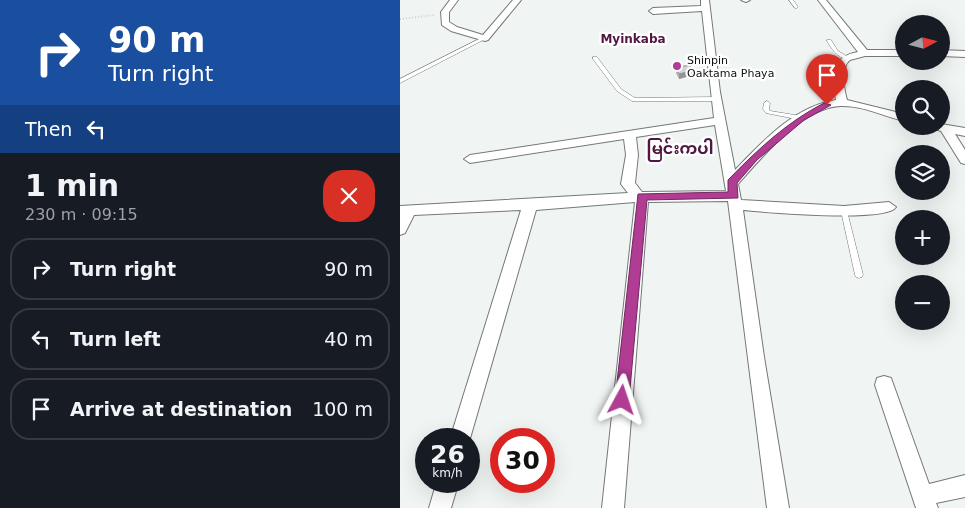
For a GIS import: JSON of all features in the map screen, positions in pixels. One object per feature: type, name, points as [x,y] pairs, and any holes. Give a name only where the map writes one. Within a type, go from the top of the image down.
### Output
[{"type":"street","points":[[454,0],[445,12],[445,23],[454,29],[485,38],[517,0]]},
{"type":"street","points":[[822,0],[864,53]]},
{"type":"street","points":[[653,11],[705,4],[716,100],[734,194],[755,357],[778,508]]},
{"type":"street","points":[[842,103],[838,90],[840,63],[846,58],[864,53],[895,53]]},
{"type":"street","points":[[950,53],[965,54]]},
{"type":"street","points":[[734,194],[754,158],[801,118],[822,107],[842,103],[895,116]]},
{"type":"street","points":[[470,159],[720,121]]},
{"type":"street","points":[[950,130],[965,132]]},
{"type":"street","points":[[613,508],[640,197],[628,184],[632,155],[630,135]]},
{"type":"street","points":[[945,135],[965,160]]},
{"type":"street","points":[[400,229],[405,211],[530,206],[640,197],[734,194],[844,211],[889,207]]},
{"type":"street","points":[[463,428],[530,206]]},
{"type":"street","points":[[884,385],[925,502],[965,486]]},
{"type":"street","points":[[440,508],[444,493]]},
{"type":"lane","points":[[791,0],[796,6]]},
{"type":"lane","points":[[400,81],[485,38]]},
{"type":"lane","points":[[829,40],[836,52],[846,58]]},
{"type":"lane","points":[[596,58],[619,90],[634,100],[716,100]]},
{"type":"lane","points":[[767,103],[766,109],[768,112],[801,118]]},
{"type":"lane","points":[[844,211],[859,275]]},
{"type":"path","points":[[400,19],[423,18],[445,12]]},
{"type":"building","points":[[689,65],[694,70],[679,74],[676,68]]},
{"type":"place","name":"Shinpin Oaktama Phaya","points":[[677,66]]},
{"type":"district","name":"Myinkaba","points":[[633,39]]},
{"type":"district","name":"မြင်းကပါ","points":[[680,148]]},
{"type":"route","points":[[622,400],[642,196],[734,196],[732,182],[754,158],[801,118],[817,108],[827,105]]}]
